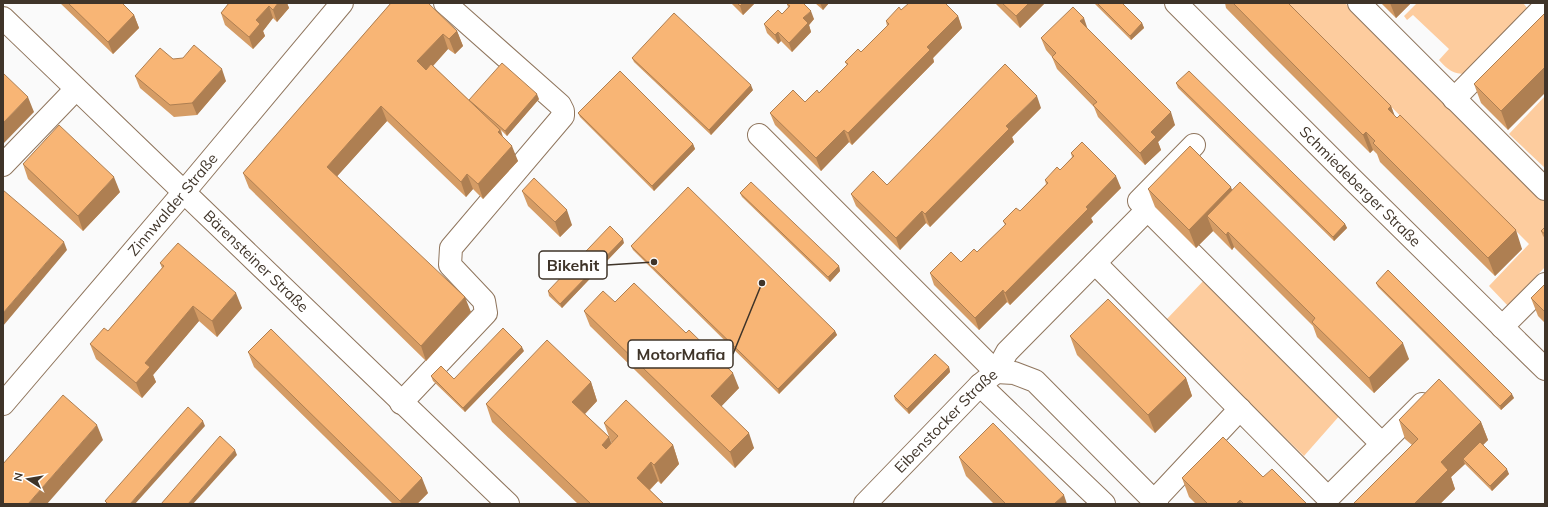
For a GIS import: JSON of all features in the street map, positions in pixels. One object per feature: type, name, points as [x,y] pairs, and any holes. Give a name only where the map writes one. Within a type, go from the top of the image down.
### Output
[{"type":"street","name":"Zinnwalder Straße","points":[[3,404],[184,192],[342,3]]},
{"type":"street","points":[[401,403],[486,313],[484,301],[450,265],[451,248],[563,116],[563,111],[560,105],[445,3]]},
{"type":"street","name":"Schmiedeberger Straße","points":[[1176,3],[1545,369]]},
{"type":"street","points":[[1359,3],[1545,190]]},
{"type":"street","points":[[1454,99],[1545,6]]},
{"type":"street","name":"Bärensteiner Straße","points":[[3,18],[401,403],[508,504]]},
{"type":"street","points":[[3,165],[76,90]]},
{"type":"street","points":[[759,135],[1104,504]]},
{"type":"street","points":[[1194,145],[1139,201],[1382,444]]},
{"type":"street","points":[[988,379],[1007,352],[1148,209]]},
{"type":"street","points":[[1095,264],[1328,498],[1436,390]]},
{"type":"street","points":[[1502,327],[1545,284]]},
{"type":"street","name":"Eibenstocker Straße","points":[[865,504],[988,379],[1014,373],[1035,381],[1156,502]]},
{"type":"street","points":[[1156,502],[1240,409]]},
{"type":"shaded area","points":[[1287,3],[1345,3],[1545,199],[1545,267],[1508,306],[1489,286],[1529,244]]},
{"type":"shaded area","points":[[1417,3],[1523,3],[1529,10],[1466,74],[1461,74],[1451,71],[1439,60],[1449,49],[1413,15],[1407,20],[1404,16]]},
{"type":"shaded area","points":[[1545,96],[1545,168],[1509,134]]},
{"type":"shaded area","points":[[1207,277],[1341,414],[1304,456],[1165,321]]},
{"type":"building","points":[[68,3],[122,3],[134,15],[108,42]]},
{"type":"building","points":[[229,3],[278,3],[273,10],[269,6],[256,20],[260,24],[249,37],[221,13]]},
{"type":"building","points":[[391,3],[428,3],[457,31],[449,39],[443,34],[417,61],[426,70],[431,64],[500,130],[498,132],[512,146],[478,184],[467,174],[461,182],[381,106],[327,167],[465,297],[421,346],[243,173]]},
{"type":"building","points":[[803,3],[811,11],[803,18],[808,23],[789,43],[778,32],[775,35],[764,24],[778,10],[782,14],[790,6],[787,4]]},
{"type":"building","points":[[909,3],[945,3],[958,16],[927,47],[930,50],[848,133],[844,130],[816,158],[770,113],[793,90],[805,102],[817,90],[819,93],[848,64],[845,62],[858,49],[861,52],[889,24],[886,21],[899,7],[901,10]]},
{"type":"building","points":[[1002,3],[1029,3],[1016,16]]},
{"type":"building","points":[[1097,3],[1122,3],[1142,23],[1130,36]]},
{"type":"building","points":[[1233,3],[1288,3],[1391,106],[1388,109],[1397,118],[1400,115],[1516,230],[1488,258],[1373,143],[1375,141],[1366,132],[1363,135]]},
{"type":"building","points":[[1073,7],[1084,18],[1080,21],[1171,112],[1151,132],[1156,137],[1140,153],[1093,105],[1097,102],[1052,57],[1056,53],[1041,38]]},
{"type":"building","points":[[674,13],[751,85],[709,130],[632,58]]},
{"type":"building","points":[[1545,13],[1545,67],[1501,111],[1474,84]]},
{"type":"building","points":[[194,45],[222,69],[192,103],[170,105],[135,76],[160,48],[173,59],[183,58]]},
{"type":"building","points":[[502,63],[537,94],[505,131],[469,100]]},
{"type":"building","points":[[1005,64],[1037,96],[1006,126],[1009,129],[925,214],[922,211],[896,238],[851,194],[873,171],[887,185]]},
{"type":"building","points":[[620,71],[693,144],[652,186],[578,113]]},
{"type":"building","points":[[1189,71],[1345,224],[1333,237],[1176,83]]},
{"type":"building","points":[[3,73],[28,97],[3,123]]},
{"type":"building","points":[[59,125],[114,177],[78,216],[23,164]]},
{"type":"building","points":[[1082,142],[1116,176],[1086,207],[1088,209],[1005,293],[1003,290],[975,318],[930,273],[951,252],[961,262],[974,249],[977,252],[1006,224],[1003,221],[1016,208],[1020,211],[1048,183],[1045,180],[1057,167],[1060,170],[1074,156],[1071,153]]},
{"type":"building","points":[[1190,146],[1231,187],[1189,230],[1148,189]]},
{"type":"building","points":[[534,178],[567,210],[555,222],[522,191]]},
{"type":"building","points":[[751,182],[839,266],[828,277],[740,193]]},
{"type":"building","points":[[1240,182],[1403,343],[1369,378],[1312,322],[1315,318],[1228,232],[1226,235],[1207,216]]},
{"type":"building","points":[[688,187],[835,331],[778,389],[631,246]]},
{"type":"building","points":[[3,190],[64,242],[3,313]]},
{"type":"building","points":[[610,226],[623,239],[560,304],[548,291]]},
{"type":"building","points":[[1545,227],[1545,234],[1541,231]]},
{"type":"building","points":[[178,243],[236,293],[212,321],[193,306],[145,363],[150,367],[136,383],[90,344],[104,328],[108,331],[164,266],[160,263]]},
{"type":"building","points":[[1388,270],[1512,394],[1500,406],[1376,283]]},
{"type":"building","points":[[634,283],[686,333],[689,330],[733,373],[711,396],[749,433],[730,452],[584,311],[603,291],[615,302]]},
{"type":"building","points":[[1545,284],[1545,312],[1531,298]]},
{"type":"building","points":[[1108,299],[1186,378],[1148,415],[1070,336]]},
{"type":"building","points":[[503,328],[522,347],[463,408],[431,376],[441,366],[454,379]]},
{"type":"building","points":[[271,329],[422,478],[400,501],[248,352]]},
{"type":"building","points":[[547,340],[591,382],[572,402],[609,437],[602,445],[606,449],[618,436],[604,423],[626,400],[673,445],[654,465],[651,462],[637,478],[664,504],[591,504],[486,404]]},
{"type":"building","points":[[935,354],[949,367],[907,409],[894,396]]},
{"type":"building","points":[[1439,379],[1481,422],[1441,462],[1448,470],[1414,504],[1353,504],[1418,439],[1399,420]]},
{"type":"building","points":[[63,395],[97,425],[28,504],[3,504],[3,464]]},
{"type":"building","points":[[188,407],[203,421],[130,504],[108,504],[105,501]]},
{"type":"building","points":[[993,423],[1064,495],[1054,504],[1006,504],[959,457]]},
{"type":"building","points":[[220,436],[235,450],[188,504],[161,504]]},
{"type":"building","points":[[1223,437],[1263,477],[1272,469],[1307,504],[1244,504],[1240,500],[1236,504],[1208,504],[1182,478]]},
{"type":"building","points":[[1480,442],[1507,469],[1490,486],[1463,459]]},
{"type":"place","name":"Bikehit","points":[[654,262]]},
{"type":"place","name":"MotorMafia","points":[[762,283]]}]
